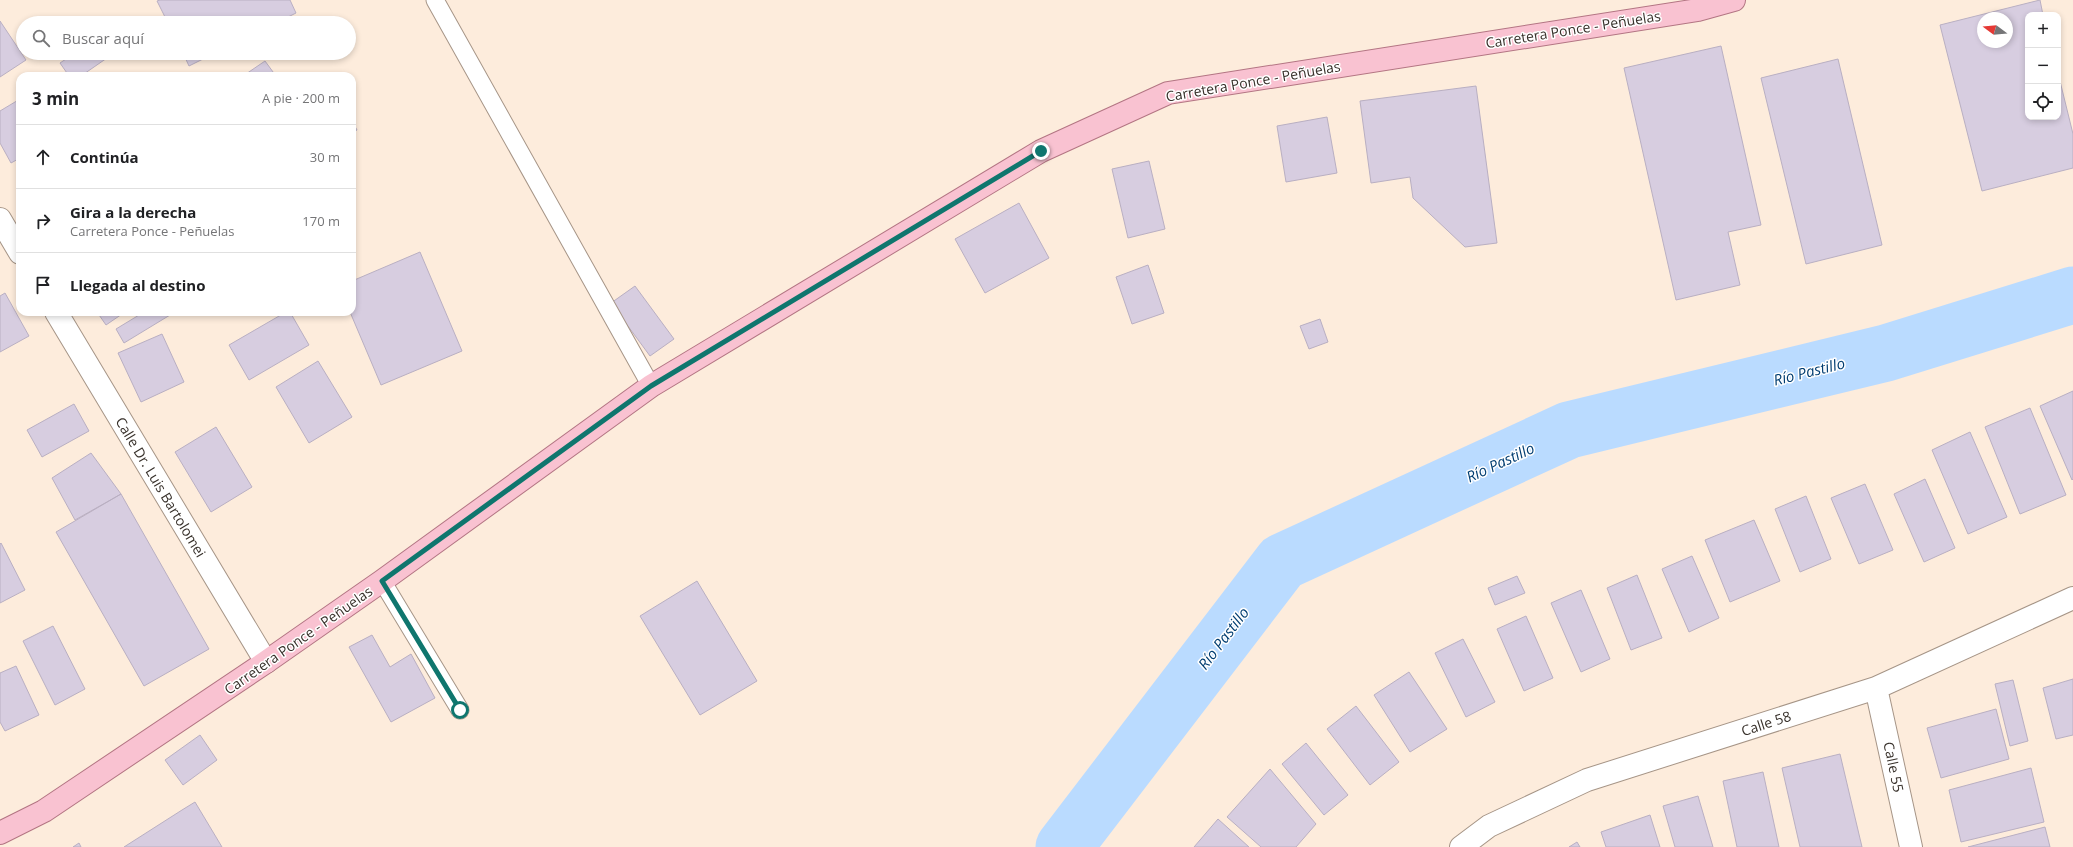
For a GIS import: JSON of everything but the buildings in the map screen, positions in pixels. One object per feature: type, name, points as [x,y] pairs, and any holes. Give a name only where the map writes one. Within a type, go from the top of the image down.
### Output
[{"type":"main road","name":"Carretera Ponce - Peñuelas","points":[[0,834],[44,810],[266,662],[382,581],[651,386],[1041,151],[1168,93],[1698,10],[1734,0]]},
{"type":"street","points":[[0,220],[16,246]]},
{"type":"street","name":"Calle Dr. Luis Bartolomei","points":[[58,316],[266,662]]},
{"type":"street","name":"Calle 58","points":[[1461,847],[1489,826],[1587,780],[1876,688],[2073,598]]},
{"type":"street","name":"Calle 55","points":[[1876,688],[1912,847]]},
{"type":"lane","points":[[435,0],[651,386]]},
{"type":"lane","points":[[382,581],[460,710]]},
{"type":"waterway","name":"Río Pastillo","points":[[1064,847],[1282,562],[1569,430],[1886,353],[2073,295]]},
{"type":"route","points":[[460,710],[382,581],[651,386],[1041,151]]}]
